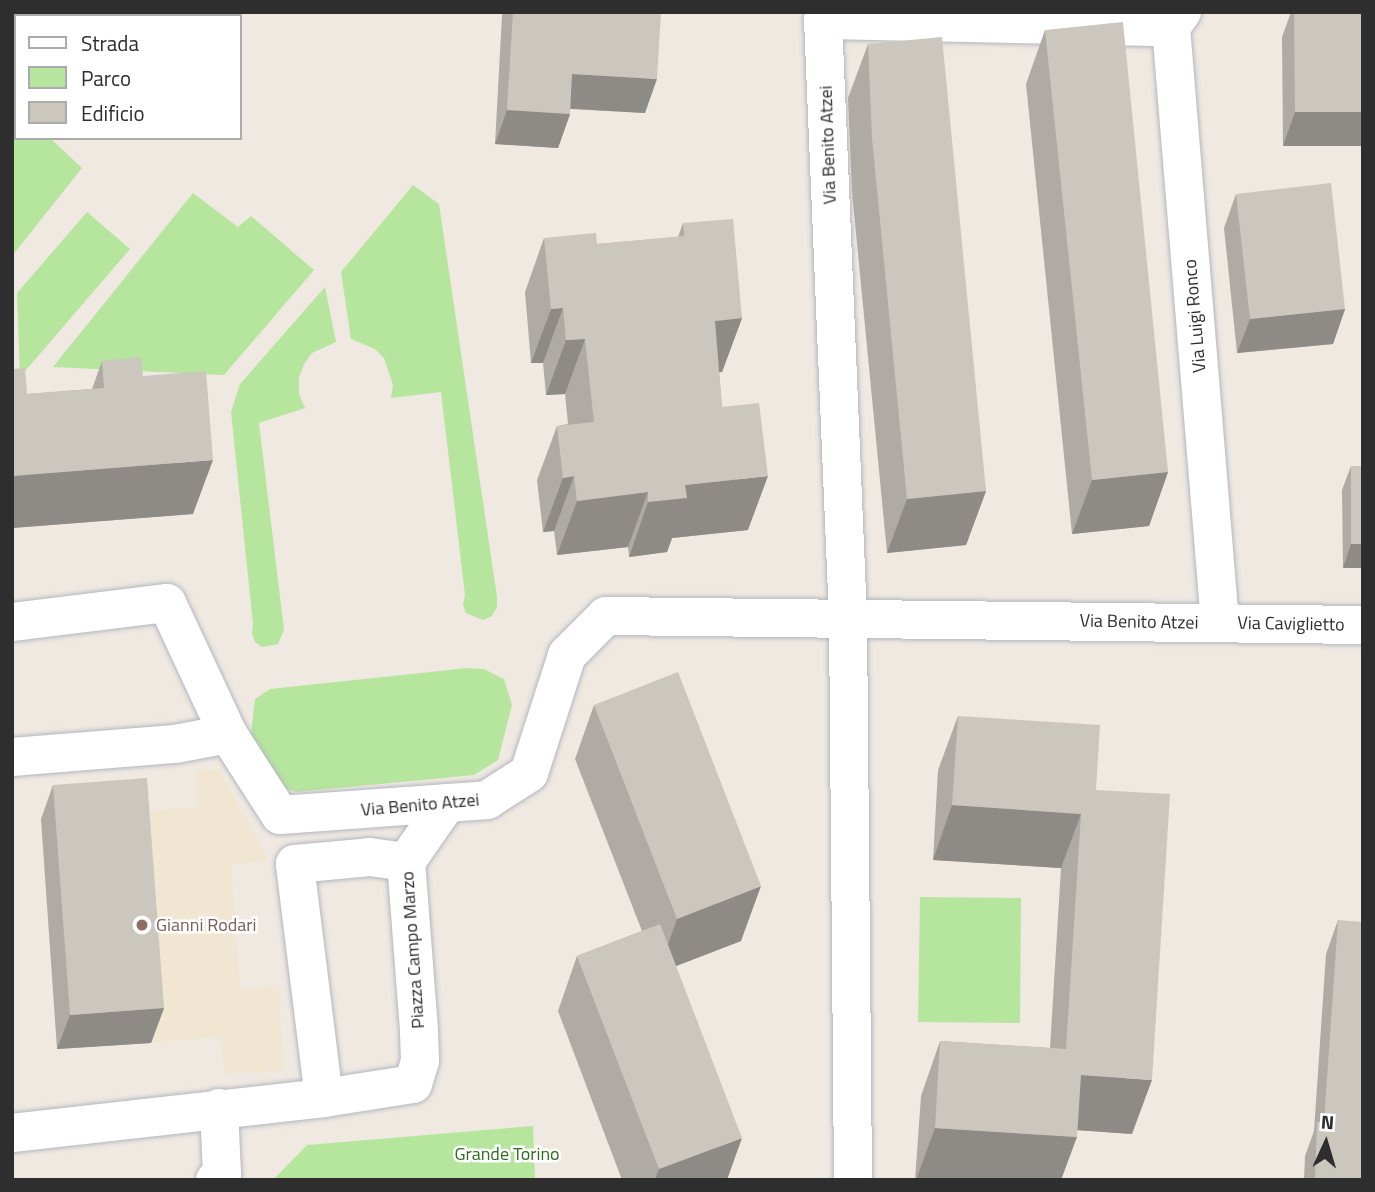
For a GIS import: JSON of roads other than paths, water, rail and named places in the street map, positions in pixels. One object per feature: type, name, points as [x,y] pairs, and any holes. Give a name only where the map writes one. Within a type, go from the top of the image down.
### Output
[{"type":"street","name":"Via Benito Atzei","points":[[848,618],[823,20],[1177,20]]},
{"type":"street","name":"Via Luigi Ronco","points":[[1177,20],[1220,623]]},
{"type":"street","points":[[12,622],[167,603],[228,734],[279,816],[295,864],[324,1098],[12,1133]]},
{"type":"street","name":"Via Benito Atzei","points":[[279,816],[488,800],[529,773],[567,655],[607,616],[1220,623]]},
{"type":"street","points":[[848,618],[853,1180]]},
{"type":"street","name":"Via Caviglietto","points":[[1220,623],[1363,625]]},
{"type":"street","points":[[12,757],[175,744],[228,734]]},
{"type":"street","points":[[406,862],[447,803]]},
{"type":"street","name":"Piazza Campo Marzo","points":[[295,864],[370,857],[406,862],[420,1040],[420,1060],[413,1084],[324,1098]]},
{"type":"street","points":[[215,1180],[222,1174],[219,1108]]},
{"type":"place","name":"Gianni Rodari","points":[[142,925]]},
{"type":"park label","name":"Grande Torino","points":[[507,1154]]}]
